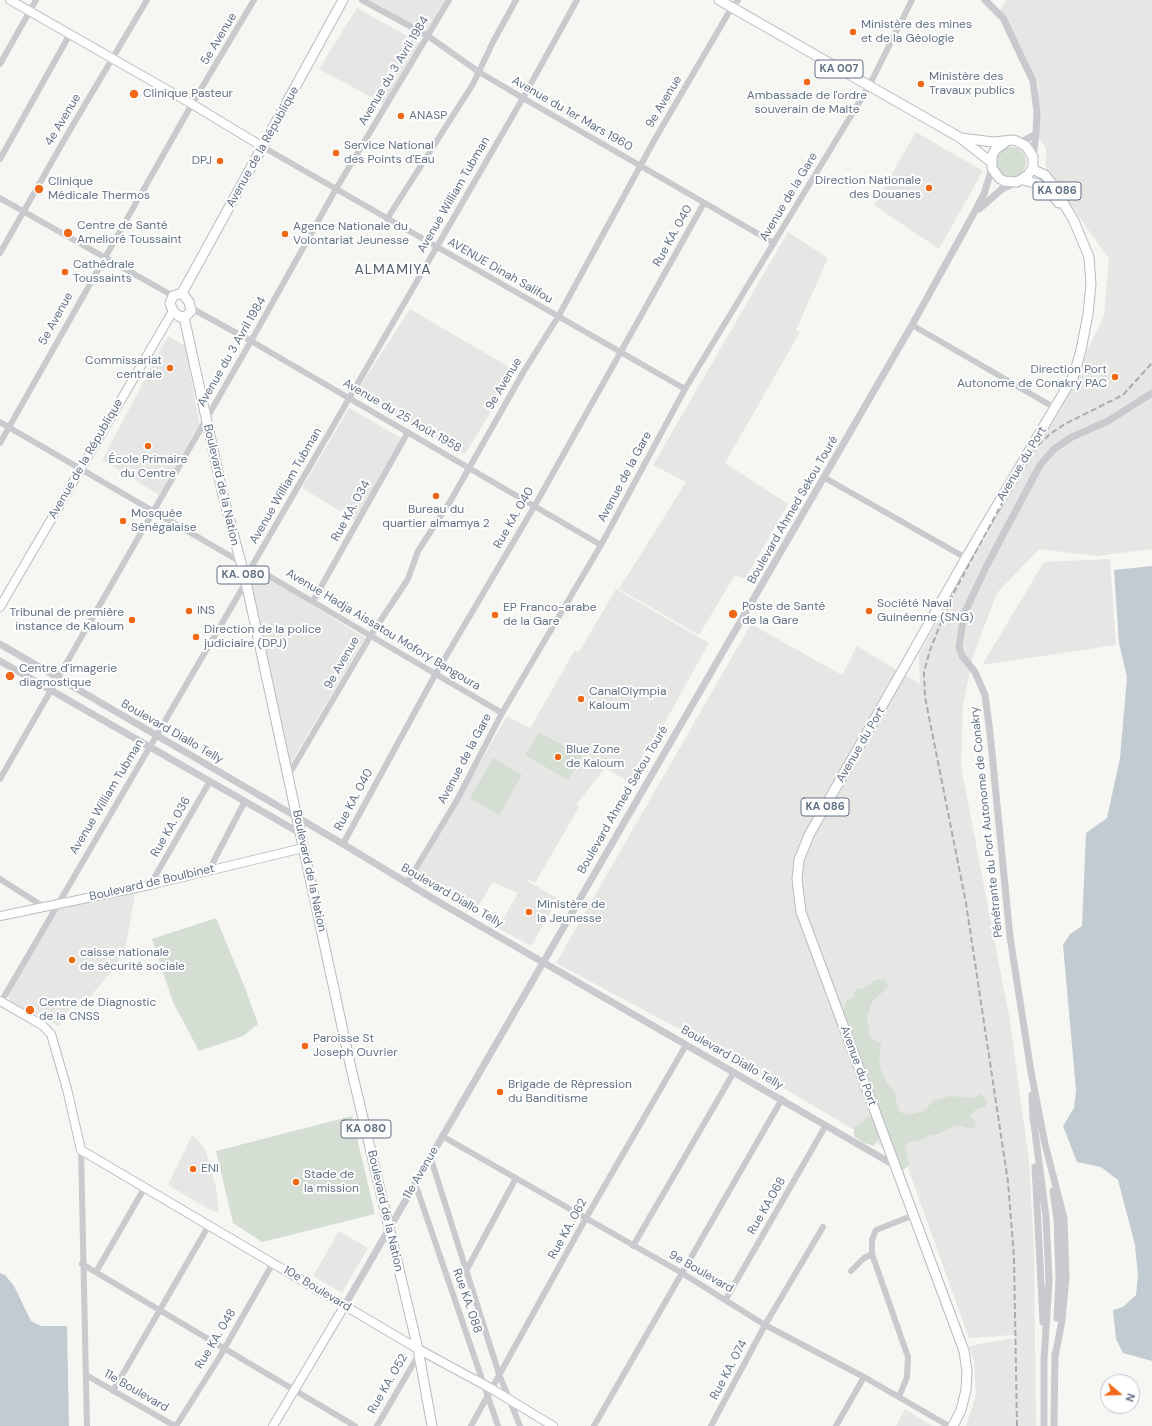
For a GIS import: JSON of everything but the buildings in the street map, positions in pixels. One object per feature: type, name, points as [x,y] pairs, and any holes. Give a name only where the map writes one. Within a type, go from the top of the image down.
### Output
[{"type":"main road","points":[[10,0],[192,104],[263,147]]},
{"type":"main road","name":"Avenue de la République","points":[[177,295],[263,147],[343,0]]},
{"type":"main road","name":"KA 007","points":[[719,0],[959,137],[992,165]]},
{"type":"main road","name":"KA 007","points":[[959,137],[993,142],[1006,141]]},
{"type":"main road","points":[[1006,141],[1021,142],[1030,151],[1033,157],[1032,169],[1020,181],[1004,181],[999,178],[992,165],[995,150],[1006,141]]},
{"type":"main road","name":"Avenue du Port","points":[[953,1426],[961,1410],[966,1390],[967,1372],[964,1351],[801,912],[797,879],[799,860],[809,835],[966,558],[1074,375],[1081,350],[1088,314],[1091,284],[1089,257],[1074,221],[1052,184],[1045,175],[1032,169]]},
{"type":"main road","name":"Avenue du Port","points":[[1020,181],[1038,184],[1050,193],[1074,221]]},
{"type":"main road","points":[[177,295],[189,302],[191,308],[189,315],[184,317],[177,316],[170,303],[177,295]]},
{"type":"main road","name":"Avenue de la République","points":[[0,607],[173,311]]},
{"type":"main road","name":"Boulevard de la Nation","points":[[184,317],[206,420],[239,561],[246,582],[351,1068],[418,1351],[432,1426]]},
{"type":"main road","name":"Boulevard de Boulbinet","points":[[0,916],[150,885],[304,848]]},
{"type":"main road","points":[[0,1001],[42,1025],[51,1034],[68,1089],[81,1150]]},
{"type":"main road","name":"10e Boulevard","points":[[81,1150],[345,1305],[418,1351],[488,1390],[511,1400],[554,1426]]},
{"type":"main road","name":"11e Avenue","points":[[273,1426],[345,1305]]},
{"type":"street","points":[[0,64],[36,0]]},
{"type":"street","name":"4e Avenue","points":[[0,253],[147,0]]},
{"type":"street","name":"5e Avenue","points":[[0,443],[76,306],[192,104],[254,0]]},
{"type":"street","name":"Avenue du 1er Mars 1960","points":[[362,0],[428,36],[479,72],[523,98],[774,243]]},
{"type":"street","name":"Avenue du 3 Avril 1984","points":[[0,779],[251,341],[336,189],[449,0]]},
{"type":"street","points":[[387,219],[473,84],[516,0]]},
{"type":"street","name":"Avenue William Tubman","points":[[0,1001],[149,746],[157,736],[246,582],[252,566],[523,98],[577,0]]},
{"type":"street","name":"9e Avenue","points":[[288,777],[371,635],[408,579],[418,551],[451,500],[468,467],[558,317],[640,166],[738,0]]},
{"type":"street","name":"Avenue de la Gare","points":[[407,883],[458,800],[502,714],[601,545],[685,389],[869,86],[912,0]]},
{"type":"street","points":[[985,0],[1003,18],[1033,81],[1036,105],[1036,134],[1033,157]]},
{"type":"street","points":[[0,159],[70,34]]},
{"type":"street","points":[[1021,142],[1036,134]]},
{"type":"street","name":"AVENUE Dinah Salifou","points":[[263,147],[685,389]]},
{"type":"street","name":"Boulevard Ahmed Sekou Touré","points":[[543,961],[825,478],[912,324],[984,194],[992,165]]},
{"type":"street","name":"Boulevard Ahmed Sekou Touré","points":[[974,213],[1002,189],[1020,181]]},
{"type":"street","points":[[0,198],[24,210],[105,257],[177,295]]},
{"type":"street","name":"Rue KA. 040","points":[[343,844],[435,675],[534,507],[622,353],[704,203]]},
{"type":"street","name":"Avenue du 25 Août 1958","points":[[191,308],[251,341],[601,545]]},
{"type":"street","points":[[912,324],[1055,408]]},
{"type":"street","name":"Pénétrante du Port Autonome de Conakry","points":[[1031,1072],[1010,937],[985,695],[975,672],[962,656],[959,647],[964,614],[986,567],[1040,465],[1054,450],[1072,437],[1108,421],[1152,393]]},
{"type":"street","points":[[0,422],[239,561]]},
{"type":"street","name":"Rue KA. 034","points":[[313,601],[408,432]]},
{"type":"street","points":[[825,478],[966,558]]},
{"type":"street","name":"Avenue Hadja Aissatou Mofory Bangoura","points":[[252,566],[371,635],[435,675],[502,714]]},
{"type":"street","name":"Boulevard Diallo Telly","points":[[0,644],[343,844],[407,883],[894,1165]]},
{"type":"street","name":"Boulevard Diallo Telly","points":[[0,661],[300,833]]},
{"type":"street","name":"Rue KA. 036","points":[[150,885],[210,781]]},
{"type":"street","points":[[210,870],[245,801]]},
{"type":"street","points":[[0,879],[44,907]]},
{"type":"street","name":"11e Avenue","points":[[345,1305],[543,961]]},
{"type":"street","name":"Rue KA. 062","points":[[471,1426],[488,1390],[499,1374],[586,1218],[686,1045]]},
{"type":"street","points":[[633,1246],[734,1072]]},
{"type":"street","points":[[1031,1072],[1044,1360],[1044,1426]]},
{"type":"street","points":[[1031,1072],[1045,1144],[1057,1219],[1058,1284],[1054,1426]]},
{"type":"street","points":[[594,1426],[782,1100]]},
{"type":"street","name":"Rue KA.068","points":[[726,1299],[826,1125]]},
{"type":"street","name":"9e Boulevard","points":[[442,1136],[682,1273],[766,1325],[864,1376],[949,1426]]},
{"type":"street","points":[[81,1150],[86,1426]]},
{"type":"street","points":[[430,1156],[499,1374],[511,1400],[520,1426]]},
{"type":"street","points":[[466,1271],[516,1178]]},
{"type":"street","name":"Rue KA. 088","points":[[415,1183],[488,1390],[498,1426]]},
{"type":"street","points":[[96,1272],[144,1187]]},
{"type":"street","points":[[899,1396],[907,1377],[908,1357],[872,1254],[872,1240],[876,1230],[914,1215]]},
{"type":"street","points":[[113,1390],[209,1225]]},
{"type":"street","name":"Rue KA. 074","points":[[711,1426],[822,1227]]},
{"type":"street","points":[[851,1271],[864,1258],[872,1254]]},
{"type":"street","name":"Rue KA. 048","points":[[176,1426],[224,1348],[273,1263]]},
{"type":"street","points":[[82,1264],[355,1426]]},
{"type":"street","name":"Rue KA. 052","points":[[377,1426],[418,1351]]},
{"type":"street","name":"11e Boulevard","points":[[86,1375],[176,1426]]},
{"type":"street","points":[[836,1426],[864,1376]]},
{"type":"shaded area","points":[[367,0],[446,0],[426,35]]},
{"type":"shaded area","points":[[1006,0],[1152,0],[1152,549],[1096,556],[1039,549],[997,593],[973,656],[963,706],[961,766],[1010,1021],[1029,1161],[1034,1251],[1036,1426],[966,1426],[976,1395],[974,1362],[969,1346],[1013,1338],[1014,1350],[1014,1335],[969,1338],[905,1160],[726,1054],[556,963],[751,624],[842,675],[857,646],[920,684],[919,654],[1057,413],[1104,316],[1109,259],[1046,170],[1046,148],[1033,129],[1039,85],[1000,10]]},
{"type":"shaded area","points":[[357,8],[420,43],[384,104],[319,69]]},
{"type":"shaded area","name":"Direction Nationale des Douanes","points":[[916,132],[983,171],[939,249],[874,205]]},
{"type":"shaded area","points":[[1011,147],[1022,151],[1026,162],[1022,173],[1011,177],[1000,173],[996,162],[1000,151]]},
{"type":"shaded area","points":[[788,232],[828,258],[796,330],[800,332],[725,463],[788,504],[745,579],[735,575],[699,635],[619,589],[686,482],[653,465]]},
{"type":"shaded area","points":[[410,309],[516,371],[465,454],[357,391]]},
{"type":"shaded area","name":"École Primaire du Centre","points":[[168,336],[185,346],[200,425],[159,495],[102,460]]},
{"type":"shaded area","points":[[349,408],[401,438],[380,480],[355,520],[302,488]]},
{"type":"shaded area","points":[[1110,559],[1116,645],[982,665],[1044,562]]},
{"type":"shaded area","points":[[1152,566],[1152,1361],[1123,1353],[1116,1339],[1113,1310],[1123,1307],[1136,1295],[1138,1275],[1135,1245],[1118,1180],[1101,1167],[1077,1162],[1063,1126],[1074,1108],[1076,1090],[1063,945],[1070,934],[1082,926],[1086,833],[1107,818],[1120,758],[1127,677],[1119,643],[1114,570]]},
{"type":"shaded area","points":[[253,568],[365,638],[289,766],[249,576]]},
{"type":"shaded area","points":[[616,589],[709,643],[631,783],[605,768],[576,805],[579,807],[535,883],[527,879],[526,880],[558,899],[531,946],[498,928],[518,893],[493,882],[475,911],[415,876],[507,716],[530,728],[575,650],[579,652]]},
{"type":"shaded area","points":[[539,732],[582,756],[568,780],[525,755]]},
{"type":"shaded area","points":[[493,758],[522,775],[499,815],[470,798]]},
{"type":"shaded area","name":"caisse nationale de sécurité sociale","points":[[136,889],[125,950],[112,971],[88,999],[69,1009],[59,1026],[10,1002],[8,995],[56,908]]},
{"type":"shaded area","points":[[216,918],[258,1024],[243,1036],[199,1051],[173,1002],[152,939]]},
{"type":"shaded area","points":[[876,980],[884,980],[889,986],[872,1002],[867,1016],[870,1037],[881,1044],[879,1066],[887,1083],[894,1091],[899,1111],[906,1115],[924,1111],[934,1100],[950,1096],[973,1098],[980,1094],[988,1102],[985,1107],[975,1110],[969,1118],[975,1120],[976,1127],[968,1128],[956,1125],[939,1134],[928,1136],[920,1141],[909,1142],[905,1148],[909,1165],[903,1170],[882,1142],[880,1135],[874,1146],[864,1143],[854,1136],[854,1127],[861,1124],[866,1118],[871,1117],[871,1109],[844,1018],[844,1008],[846,1001],[854,998],[854,993],[857,989],[864,988]]},
{"type":"shaded area","name":"Stade de la mission","points":[[352,1116],[375,1214],[262,1242],[233,1223],[216,1151]]},
{"type":"shaded area","name":"ENI","points":[[192,1135],[199,1141],[206,1152],[216,1187],[219,1212],[212,1211],[168,1185]]},
{"type":"shaded area","points":[[339,1231],[368,1248],[342,1293],[313,1276]]},
{"type":"shaded area","points":[[0,1273],[5,1275],[14,1286],[31,1321],[41,1326],[67,1326],[69,1426],[0,1426]]},
{"type":"shaded area","points":[[905,1409],[932,1426],[896,1426]]},
{"type":"railway","points":[[1017,1426],[1014,1257],[1008,1182],[966,903],[925,697],[924,672],[930,650],[951,598],[1021,468],[1034,449],[1050,434],[1065,424],[1123,395],[1152,363]]},
{"type":"place","name":"Ministère des mines et de la Géologie","points":[[853,32]]},
{"type":"place","name":"Ambassade de l'ordre souverain de Malte","points":[[807,82]]},
{"type":"place","name":"Ministère des Travaux publics","points":[[921,84]]},
{"type":"place","name":"Clinique Pasteur","points":[[134,94]]},
{"type":"place","name":"ANASP","points":[[401,116]]},
{"type":"place","name":"Service National des Points d'Eau","points":[[336,153]]},
{"type":"place","name":"DPJ","points":[[220,161]]},
{"type":"place","name":"Direction Nationale des Douanes","points":[[929,188]]},
{"type":"place","name":"Clinique Médicale Thermos","points":[[39,189]]},
{"type":"place","name":"Centre de Santé Amelioré Toussaint","points":[[68,233]]},
{"type":"place","name":"Agence Nationale du Volontariat Jeunesse","points":[[285,234]]},
{"type":"place","name":"Cathédrale Toussaints","points":[[65,272]]},
{"type":"place","name":"Commissariat centrale","points":[[170,368]]},
{"type":"place","name":"Direction Port Autonome de Conakry PAC","points":[[1115,377]]},
{"type":"place","name":"École Primaire du Centre","points":[[148,446]]},
{"type":"place","name":"Bureau du quartier almamya 2","points":[[436,496]]},
{"type":"place","name":"Mosquée Sénégalaise","points":[[123,521]]},
{"type":"place","name":"INS","points":[[189,611]]},
{"type":"place","name":"Société Naval Guinéenne (SNG)","points":[[869,611]]},
{"type":"place","name":"Poste de Santé de la Gare","points":[[733,614]]},
{"type":"place","name":"EP Franco-arabe de la Gare","points":[[495,615]]},
{"type":"place","name":"Tribunal de première instance de Kaloum","points":[[132,620]]},
{"type":"place","name":"Direction de la police judiciaire (DPJ)","points":[[196,637]]},
{"type":"place","name":"Centre d'imagerie diagnostique","points":[[10,676]]},
{"type":"place","name":"CanalOlympia Kaloum","points":[[581,699]]},
{"type":"place","name":"Blue Zone de Kaloum","points":[[558,757]]},
{"type":"place","name":"Ministère de la Jeunesse","points":[[529,912]]},
{"type":"place","name":"caisse nationale de sécurité sociale","points":[[72,960]]},
{"type":"place","name":"Centre de Diagnostic de la CNSS","points":[[30,1010]]},
{"type":"place","name":"Paroisse St Joseph Ouvrier","points":[[305,1046]]},
{"type":"place","name":"Brigade de Répression du Banditisme","points":[[500,1092]]},
{"type":"place","name":"ENI","points":[[193,1169]]},
{"type":"place","name":"Stade de la mission","points":[[296,1182]]},
{"type":"district","name":"ALMAMIYA","points":[[393,270]]}]
